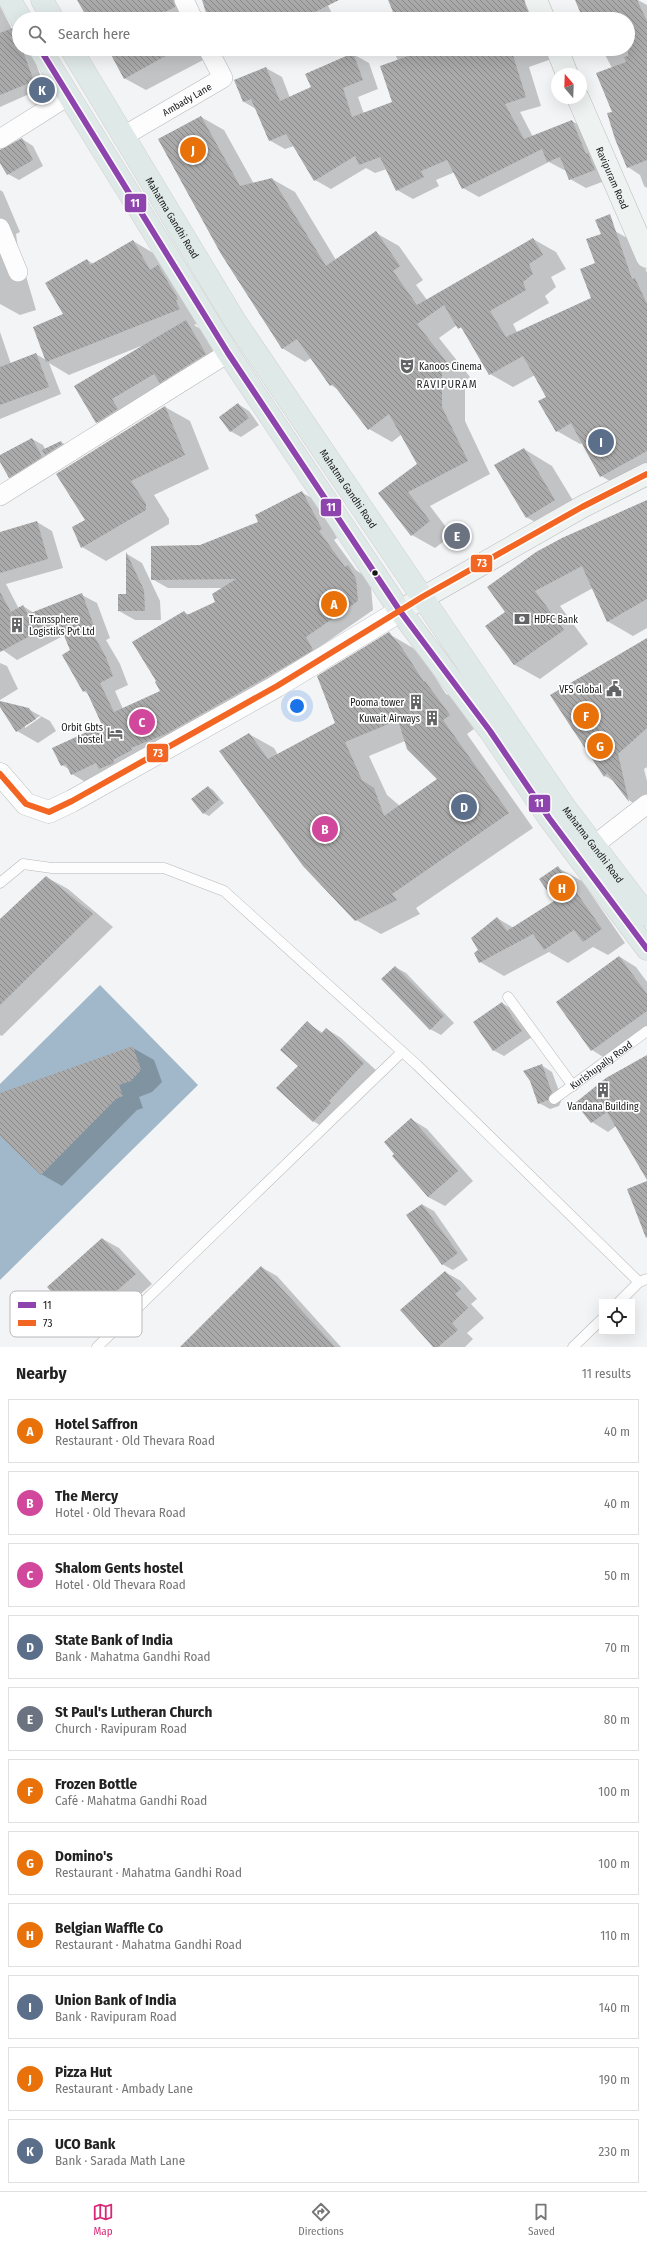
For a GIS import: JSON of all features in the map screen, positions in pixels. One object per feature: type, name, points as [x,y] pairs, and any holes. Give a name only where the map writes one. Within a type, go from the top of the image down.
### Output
[{"type":"main road","points":[[10,0],[17,12]]},
{"type":"main road","points":[[42,0],[49,12]]},
{"type":"main road","points":[[536,0],[541,12]]},
{"type":"main road","name":"Mahatma Gandhi Road","points":[[44,56],[228,353],[400,611],[490,730],[548,818],[647,949]]},
{"type":"main road","name":"Mahatma Gandhi Road","points":[[75,56],[122,137],[235,321],[593,846],[647,916]]},
{"type":"main road","points":[[560,56],[565,68]]},
{"type":"main road","name":"Ravipuram Road","points":[[581,104],[647,257]]},
{"type":"main road","points":[[400,611],[422,597],[582,507],[647,474]]},
{"type":"street","points":[[184,0],[190,12]]},
{"type":"street","name":"Ambady Lane","points":[[122,137],[223,78],[212,56]]},
{"type":"street","points":[[0,139],[68,96]]},
{"type":"street","points":[[0,228],[18,272]]},
{"type":"street","points":[[0,496],[228,353]]},
{"type":"street","points":[[0,774],[26,804],[49,812],[72,801],[277,686],[400,611]]},
{"type":"street","points":[[593,846],[647,804]]},
{"type":"lane","points":[[0,883],[23,864],[52,868],[164,868],[224,890],[402,1052],[643,1281],[622,1299]]},
{"type":"lane","points":[[508,996],[573,1086]]},
{"type":"lane","name":"Kurishupally Road","points":[[554,1099],[647,1031]]},
{"type":"lane","points":[[142,1303],[402,1052]]},
{"type":"lane","points":[[573,1347],[599,1322]]},
{"type":"lane","points":[[97,1347],[107,1337]]},
{"type":"water","points":[[100,985],[198,1085],[0,1280],[0,1084]]},
{"type":"building","points":[[77,0],[173,0],[175,7],[165,12],[84,12]]},
{"type":"building","points":[[202,0],[339,0],[315,12],[206,12]]},
{"type":"building","points":[[388,0],[524,0],[528,12],[393,12]]},
{"type":"building","points":[[575,0],[637,0],[647,21],[647,160],[627,168],[615,139],[607,113],[612,112],[596,73],[626,62],[624,57],[635,56],[635,12],[580,12]]},
{"type":"building","points":[[12,28],[12,56],[25,56],[34,81],[0,95],[0,33]]},
{"type":"building","points":[[112,56],[165,56],[124,79]]},
{"type":"building","points":[[346,56],[354,56],[363,80],[343,88],[352,117],[392,102],[380,66],[408,56],[513,56],[526,97],[505,104],[524,139],[572,120],[586,154],[588,153],[595,170],[569,180],[560,157],[547,162],[542,149],[462,189],[447,160],[421,171],[424,177],[396,191],[380,157],[359,165],[355,156],[314,181],[286,134],[269,141],[251,99],[243,102],[234,80],[266,67],[280,101],[311,87],[305,74]]},
{"type":"building","points":[[201,116],[240,186],[272,178],[326,266],[376,231],[400,266],[393,271],[417,305],[533,238],[543,255],[529,264],[533,274],[523,282],[526,290],[490,311],[506,337],[591,298],[580,269],[595,263],[586,239],[601,234],[595,220],[610,214],[632,279],[635,278],[647,304],[647,451],[600,477],[571,423],[556,432],[538,401],[546,397],[523,356],[489,375],[461,327],[458,329],[444,305],[417,324],[448,364],[442,368],[442,407],[468,461],[408,492],[430,521],[411,536],[378,493],[417,464],[389,414],[368,430],[333,384],[330,386],[297,339],[282,349],[221,254],[158,139]]},
{"type":"building","points":[[22,138],[33,160],[7,175],[0,163],[0,150]]},
{"type":"building","points":[[133,240],[150,270],[158,265],[178,299],[176,301],[180,309],[46,362],[33,327],[63,314],[45,283],[87,259],[90,265]]},
{"type":"building","points":[[186,320],[206,354],[160,383],[154,374],[112,399],[118,409],[96,423],[74,386]]},
{"type":"building","points":[[36,353],[49,387],[0,405],[0,367]]},
{"type":"building","points":[[238,403],[249,418],[230,432],[219,417]]},
{"type":"building","points":[[165,406],[185,455],[131,481],[146,504],[146,510],[81,548],[72,527],[85,520],[56,474]]},
{"type":"building","points":[[32,438],[42,457],[9,478],[0,462],[0,455]]},
{"type":"building","points":[[61,441],[62,444],[45,455],[42,450]]},
{"type":"building","points":[[524,448],[555,500],[526,518],[494,465]]},
{"type":"building","points":[[302,491],[322,529],[319,531],[345,567],[348,565],[356,579],[358,601],[306,637],[313,650],[166,734],[131,748],[132,750],[113,760],[114,763],[99,769],[96,763],[71,775],[66,764],[61,766],[52,748],[102,725],[86,690],[83,692],[62,655],[70,650],[58,621],[0,652],[0,592],[11,612],[23,605],[28,614],[82,593],[95,629],[91,631],[105,655],[113,676],[100,683],[114,712],[160,691],[155,682],[156,681],[132,642],[184,611],[187,615],[215,602],[212,594],[236,579],[151,580],[151,546],[200,545],[258,522],[255,515]]},
{"type":"building","points":[[647,500],[647,599],[607,622],[582,566],[535,591],[564,630],[514,665],[485,626],[505,612],[487,587],[536,552],[562,538]]},
{"type":"building","points":[[37,521],[48,559],[0,573],[0,532]]},
{"type":"building","points":[[126,552],[144,590],[145,611],[118,611],[118,594],[126,594]]},
{"type":"building","points":[[389,632],[402,648],[424,682],[425,681],[450,715],[443,720],[509,813],[392,894],[397,900],[355,921],[303,866],[219,751],[249,733],[268,759],[335,723],[317,676]],"holes":[[[398,720],[407,749],[437,779],[384,816],[374,788],[362,780],[345,742]]]},
{"type":"building","points":[[647,638],[647,728],[618,754],[629,802],[607,773],[604,777],[550,695]]},
{"type":"building","points":[[0,701],[29,708],[36,719],[16,732],[0,707]]},
{"type":"building","points":[[208,786],[219,800],[203,814],[191,799]]},
{"type":"building","points":[[558,866],[602,929],[583,942],[574,930],[544,950],[533,934],[479,963],[474,953],[478,950],[471,938],[497,917],[507,931],[554,901],[539,879]]},
{"type":"building","points":[[46,876],[93,914],[0,1005],[0,919]]},
{"type":"building","points":[[619,956],[647,994],[647,1011],[591,1051],[556,1002]]},
{"type":"building","points":[[395,966],[444,1016],[430,1030],[381,979]]},
{"type":"building","points":[[502,1002],[522,1031],[493,1051],[473,1022]]},
{"type":"building","points":[[307,1021],[321,1034],[326,1028],[364,1063],[329,1101],[331,1103],[313,1122],[276,1088],[298,1066],[280,1050]]},
{"type":"building","points":[[133,1046],[141,1070],[131,1081],[119,1085],[123,1096],[116,1099],[41,1175],[0,1136],[0,1093]]},
{"type":"building","points":[[647,1055],[647,1180],[607,1112],[591,1123],[575,1103],[606,1078]]},
{"type":"building","points":[[542,1064],[552,1093],[548,1100],[538,1104],[530,1081],[523,1071]]},
{"type":"building","points":[[411,1118],[458,1171],[428,1197],[392,1156],[394,1154],[384,1142]]},
{"type":"building","points":[[647,1181],[647,1237],[646,1238],[627,1189]]},
{"type":"building","points":[[422,1204],[458,1253],[442,1265],[406,1215]]},
{"type":"building","points":[[102,1238],[136,1274],[117,1291],[51,1291],[47,1287]]},
{"type":"building","points":[[261,1266],[335,1347],[180,1347]]},
{"type":"building","points":[[445,1271],[461,1289],[455,1294],[468,1308],[452,1323],[458,1330],[438,1347],[433,1347],[400,1310]]},
{"type":"transit line","name":"11","points":[[44,56],[228,353],[400,611],[490,731],[549,818],[647,949]]},
{"type":"transit line","name":"73","points":[[0,774],[26,804],[49,812],[72,801],[277,686],[422,597],[582,507],[647,474]]},
{"type":"place","name":"UCO Bank","points":[[42,90]]},
{"type":"place","name":"Pizza Hut","points":[[193,150]]},
{"type":"place","name":"Kanoos Cinema","points":[[407,366]]},
{"type":"place","name":"Union Bank of India","points":[[601,442]]},
{"type":"place","name":"St Paul's Lutheran Church","points":[[457,536]]},
{"type":"place","name":"Hotel Saffron","points":[[334,604]]},
{"type":"place","name":"HDFC Bank","points":[[522,619]]},
{"type":"place","name":"Transsphere Logistiks Pvt Ltd","points":[[17,625]]},
{"type":"place","name":"VFS Global","points":[[614,689]]},
{"type":"place","name":"Pooma tower","points":[[416,702]]},
{"type":"place","name":"Frozen Bottle","points":[[586,716]]},
{"type":"place","name":"Kuwait Airways","points":[[432,718]]},
{"type":"place","name":"Shalom Gents hostel","points":[[142,722]]},
{"type":"place","name":"Orbit Gbts hostel","points":[[115,733]]},
{"type":"place","name":"Domino's","points":[[600,746]]},
{"type":"place","name":"State Bank of India","points":[[464,807]]},
{"type":"place","name":"The Mercy","points":[[325,829]]},
{"type":"place","name":"Belgian Waffle Co","points":[[562,888]]},
{"type":"place","name":"Vandana Building","points":[[603,1090]]},
{"type":"district","name":"RAVIPURAM","points":[[447,384]]}]
